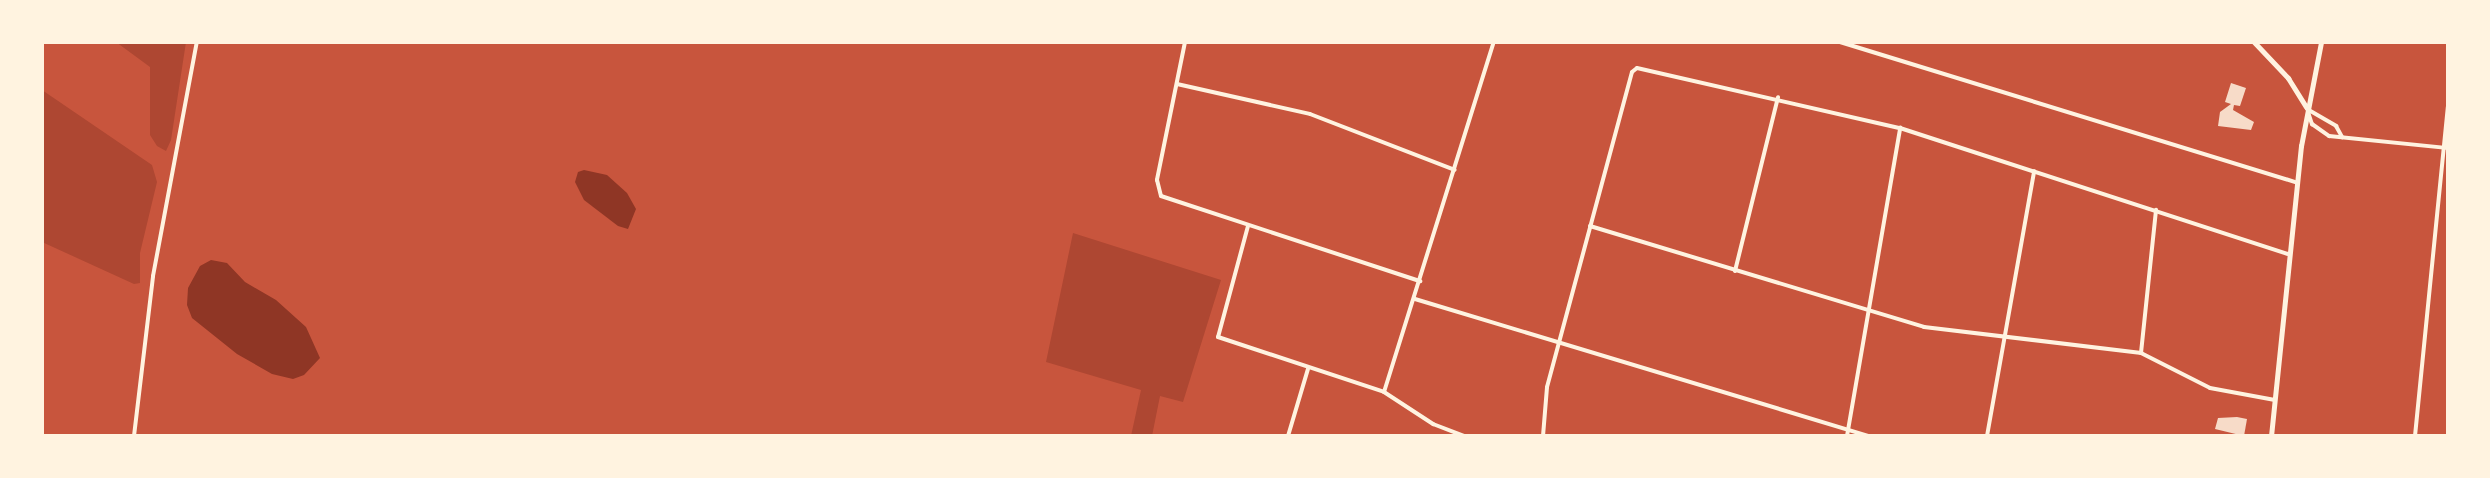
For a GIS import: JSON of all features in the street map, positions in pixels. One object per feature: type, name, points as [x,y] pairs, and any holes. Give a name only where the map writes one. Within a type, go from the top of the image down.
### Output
[{"type":"main road","points":[[2254,42],[2288,79],[2306,109]]},
{"type":"main road","points":[[2271,436],[2306,109],[2321,42]]},
{"type":"street","points":[[134,436],[153,276],[197,42]]},
{"type":"street","points":[[1185,42],[1157,190],[1172,201],[1420,281]]},
{"type":"street","points":[[1384,392],[1494,42]]},
{"type":"street","points":[[1840,42],[2297,183]]},
{"type":"street","points":[[1543,436],[1542,405],[1632,72],[1637,68],[1778,98],[1900,128],[2290,255]]},
{"type":"street","points":[[1177,84],[1310,114],[1455,170]]},
{"type":"street","points":[[1734,271],[1778,98]]},
{"type":"street","points":[[2415,436],[2446,148],[2448,107]]},
{"type":"street","points":[[2306,109],[2312,124],[2329,136],[2446,148]]},
{"type":"street","points":[[2306,109],[2336,126],[2342,137]]},
{"type":"street","points":[[1847,436],[1900,128]]},
{"type":"street","points":[[1987,436],[2034,171]]},
{"type":"street","points":[[2140,353],[2156,210]]},
{"type":"street","points":[[1248,226],[1216,334],[1223,341],[1384,392],[1433,424],[1464,436]]},
{"type":"street","points":[[1590,226],[1943,332],[2140,353],[2210,388],[2275,400]]},
{"type":"street","points":[[1415,299],[1870,436]]},
{"type":"street","points":[[1288,436],[1308,369]]},
{"type":"shaded area","points":[[116,42],[186,42],[171,140],[166,151],[157,146],[150,135],[150,67]]},
{"type":"shaded area","points":[[42,90],[152,165],[157,182],[140,253],[140,283],[134,284],[42,242]]},
{"type":"shaded area","points":[[584,170],[607,175],[627,193],[636,209],[628,229],[618,226],[584,200],[575,182],[578,172]]},
{"type":"shaded area","points":[[1073,233],[1221,280],[1183,402],[1160,396],[1152,436],[1131,436],[1141,390],[1046,362]]},
{"type":"shaded area","points":[[211,260],[227,263],[245,282],[276,300],[306,327],[320,358],[304,375],[293,379],[272,374],[237,354],[192,318],[187,305],[188,288],[200,266]]},
{"type":"building","points":[[2231,83],[2246,88],[2240,106],[2234,105],[2233,110],[2254,122],[2251,130],[2218,126],[2220,112],[2231,104],[2225,102]]},
{"type":"building","points":[[2218,418],[2247,419],[2244,436],[2215,429]]}]
